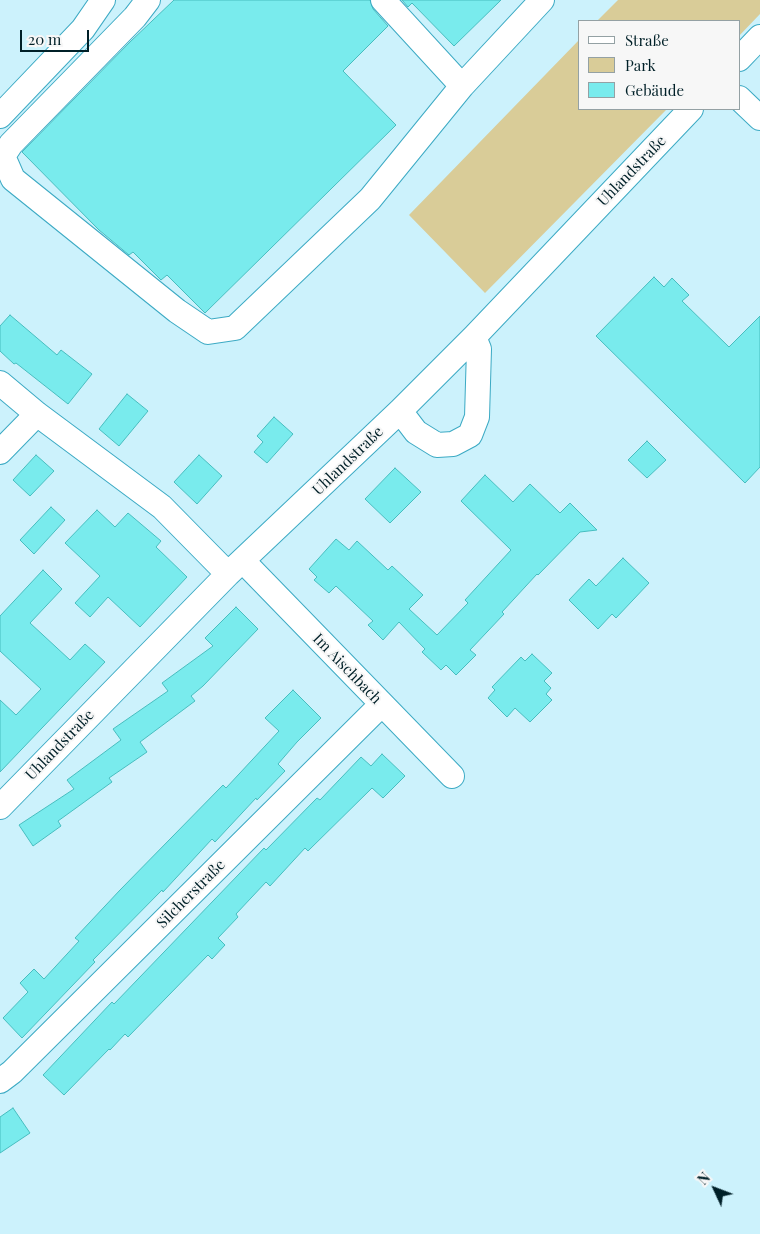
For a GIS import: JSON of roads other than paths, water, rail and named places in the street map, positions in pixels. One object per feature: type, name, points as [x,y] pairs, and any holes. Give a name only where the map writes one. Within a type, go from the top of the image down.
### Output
[{"type":"street","points":[[0,116],[82,29],[103,0]]},
{"type":"street","points":[[148,0],[135,17],[11,144],[3,156],[13,179],[177,311],[208,332],[235,328],[370,199],[462,86],[542,0]]},
{"type":"street","points":[[382,0],[462,86]]},
{"type":"street","points":[[740,58],[760,37]]},
{"type":"street","points":[[740,99],[760,118]]},
{"type":"street","name":"Uhlandstraße","points":[[0,807],[235,568],[400,411],[474,337],[690,110]]},
{"type":"street","points":[[400,411],[416,432],[436,445],[453,444],[470,435],[477,417],[479,349],[474,337]]},
{"type":"street","name":"Im Aischbach","points":[[0,383],[37,414],[162,507],[235,568],[452,776]]},
{"type":"street","points":[[0,452],[37,414]]},
{"type":"street","name":"Silcherstraße","points":[[4,1069],[380,705]]}]
